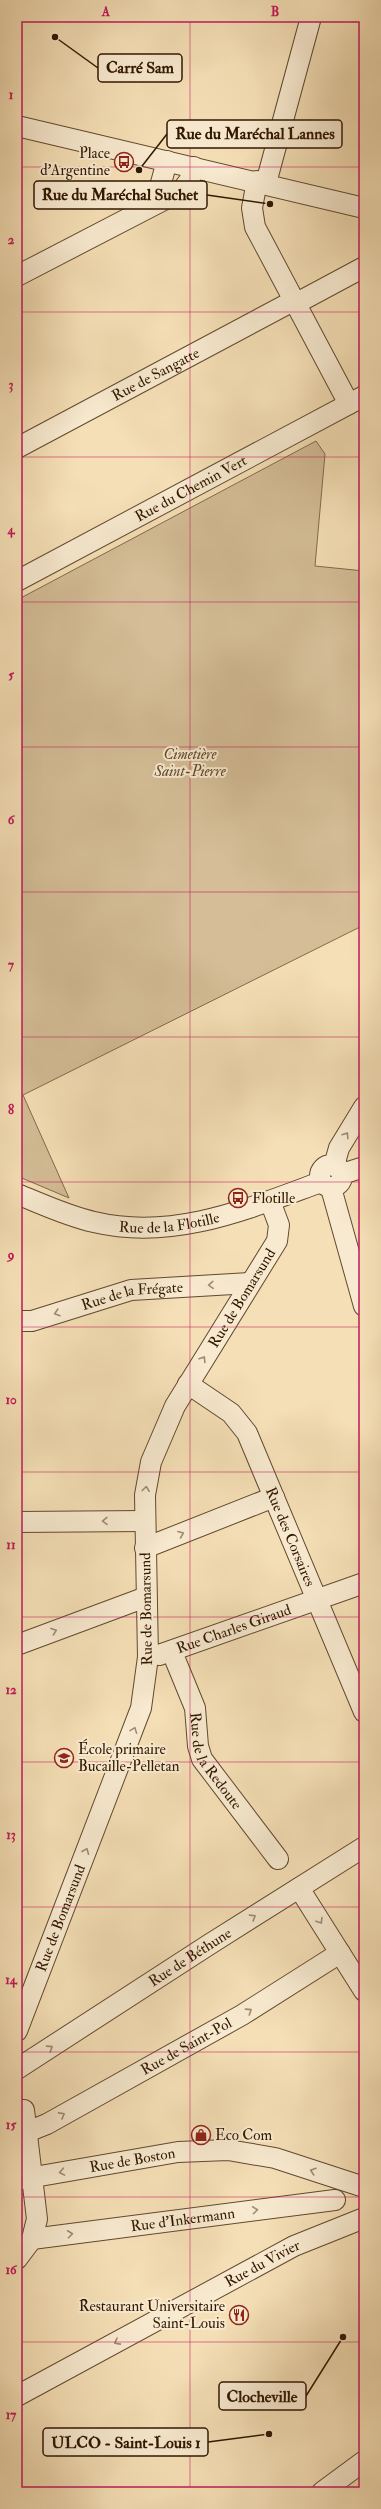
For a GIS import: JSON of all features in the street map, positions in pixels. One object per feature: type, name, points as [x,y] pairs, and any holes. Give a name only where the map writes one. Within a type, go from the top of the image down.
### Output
[{"type":"street","points":[[311,17],[261,182],[252,202],[253,222],[294,302],[357,400]]},
{"type":"street","points":[[17,126],[261,182],[364,208]]},
{"type":"street","points":[[141,210],[158,194],[168,161]]},
{"type":"street","points":[[17,276],[141,210],[181,191],[189,182],[194,167]]},
{"type":"street","name":"Rue de Sangatte","points":[[17,448],[294,302],[364,267]]},
{"type":"street","name":"Rue du Chemin Vert","points":[[17,581],[357,400]]},
{"type":"street","points":[[364,1107],[339,1148],[332,1177],[364,1306]]},
{"type":"street","name":"Rue de la Flotille","points":[[17,1194],[84,1220],[138,1229],[187,1226],[270,1201],[332,1177],[364,1167]]},
{"type":"street","name":"Rue de Bomarsund","points":[[17,2031],[138,1719],[143,1698],[148,1657],[144,1521],[145,1495],[152,1462],[164,1428],[188,1384],[279,1235],[279,1226],[270,1201]]},
{"type":"street","name":"Rue de la Frégate","points":[[17,1321],[32,1321],[131,1290],[250,1283]]},
{"type":"street","name":"Rue des Corsaires","points":[[188,1384],[221,1405],[239,1421],[250,1441],[364,1712]]},
{"type":"street","points":[[145,1548],[274,1497]]},
{"type":"street","points":[[17,1522],[144,1521]]},
{"type":"street","name":"Rue Charles Giraud","points":[[148,1657],[172,1652],[364,1583]]},
{"type":"street","points":[[17,1645],[146,1597]]},
{"type":"street","name":"Rue de la Redoute","points":[[172,1652],[196,1708],[198,1746],[202,1760],[278,1859]]},
{"type":"street","name":"Rue de Béthune","points":[[17,2069],[364,1847]]},
{"type":"street","points":[[299,1888],[364,1990]]},
{"type":"street","name":"Rue de Saint-Pol","points":[[27,2132],[47,2124],[235,2019],[340,1952]]},
{"type":"street","points":[[17,2259],[32,2239],[37,2219],[25,2178],[27,2132],[24,2110]]},
{"type":"street","name":"Rue de Boston","points":[[25,2178],[178,2152],[228,2150],[270,2157],[364,2186]]},
{"type":"street","points":[[294,2246],[324,2225],[335,2200],[341,2180]]},
{"type":"street","name":"Rue d'Inkermann","points":[[32,2239],[335,2200]]},
{"type":"street","name":"Rue du Vivier","points":[[17,2396],[294,2246],[364,2218]]},
{"type":"street","points":[[322,2492],[364,2461]]},
{"type":"green space","name":"Cimetière Saint-Pierre","points":[[316,441],[325,454],[315,566],[364,571],[364,925],[23,1095],[69,1198],[17,1176],[17,600]]},
{"type":"place","name":"Carré Sam","points":[[55,37]]},
{"type":"place","name":"Place d'Argentine","points":[[124,162]]},
{"type":"place","name":"Rue du Maréchal Lannes","points":[[139,170]]},
{"type":"place","name":"Rue du Maréchal Suchet","points":[[270,204]]},
{"type":"place","name":"Flotille","points":[[238,1198]]},
{"type":"place","name":"École primaire Bucaille-Pelletan","points":[[64,1758]]},
{"type":"place","name":"Eco Com","points":[[201,2135]]},
{"type":"place","name":"Restaurant Universitaire Saint-Louis","points":[[239,2315]]},
{"type":"place","name":"Clocheville","points":[[343,2337]]},
{"type":"place","name":"ULCO - Saint-Louis 1","points":[[269,2434]]}]
